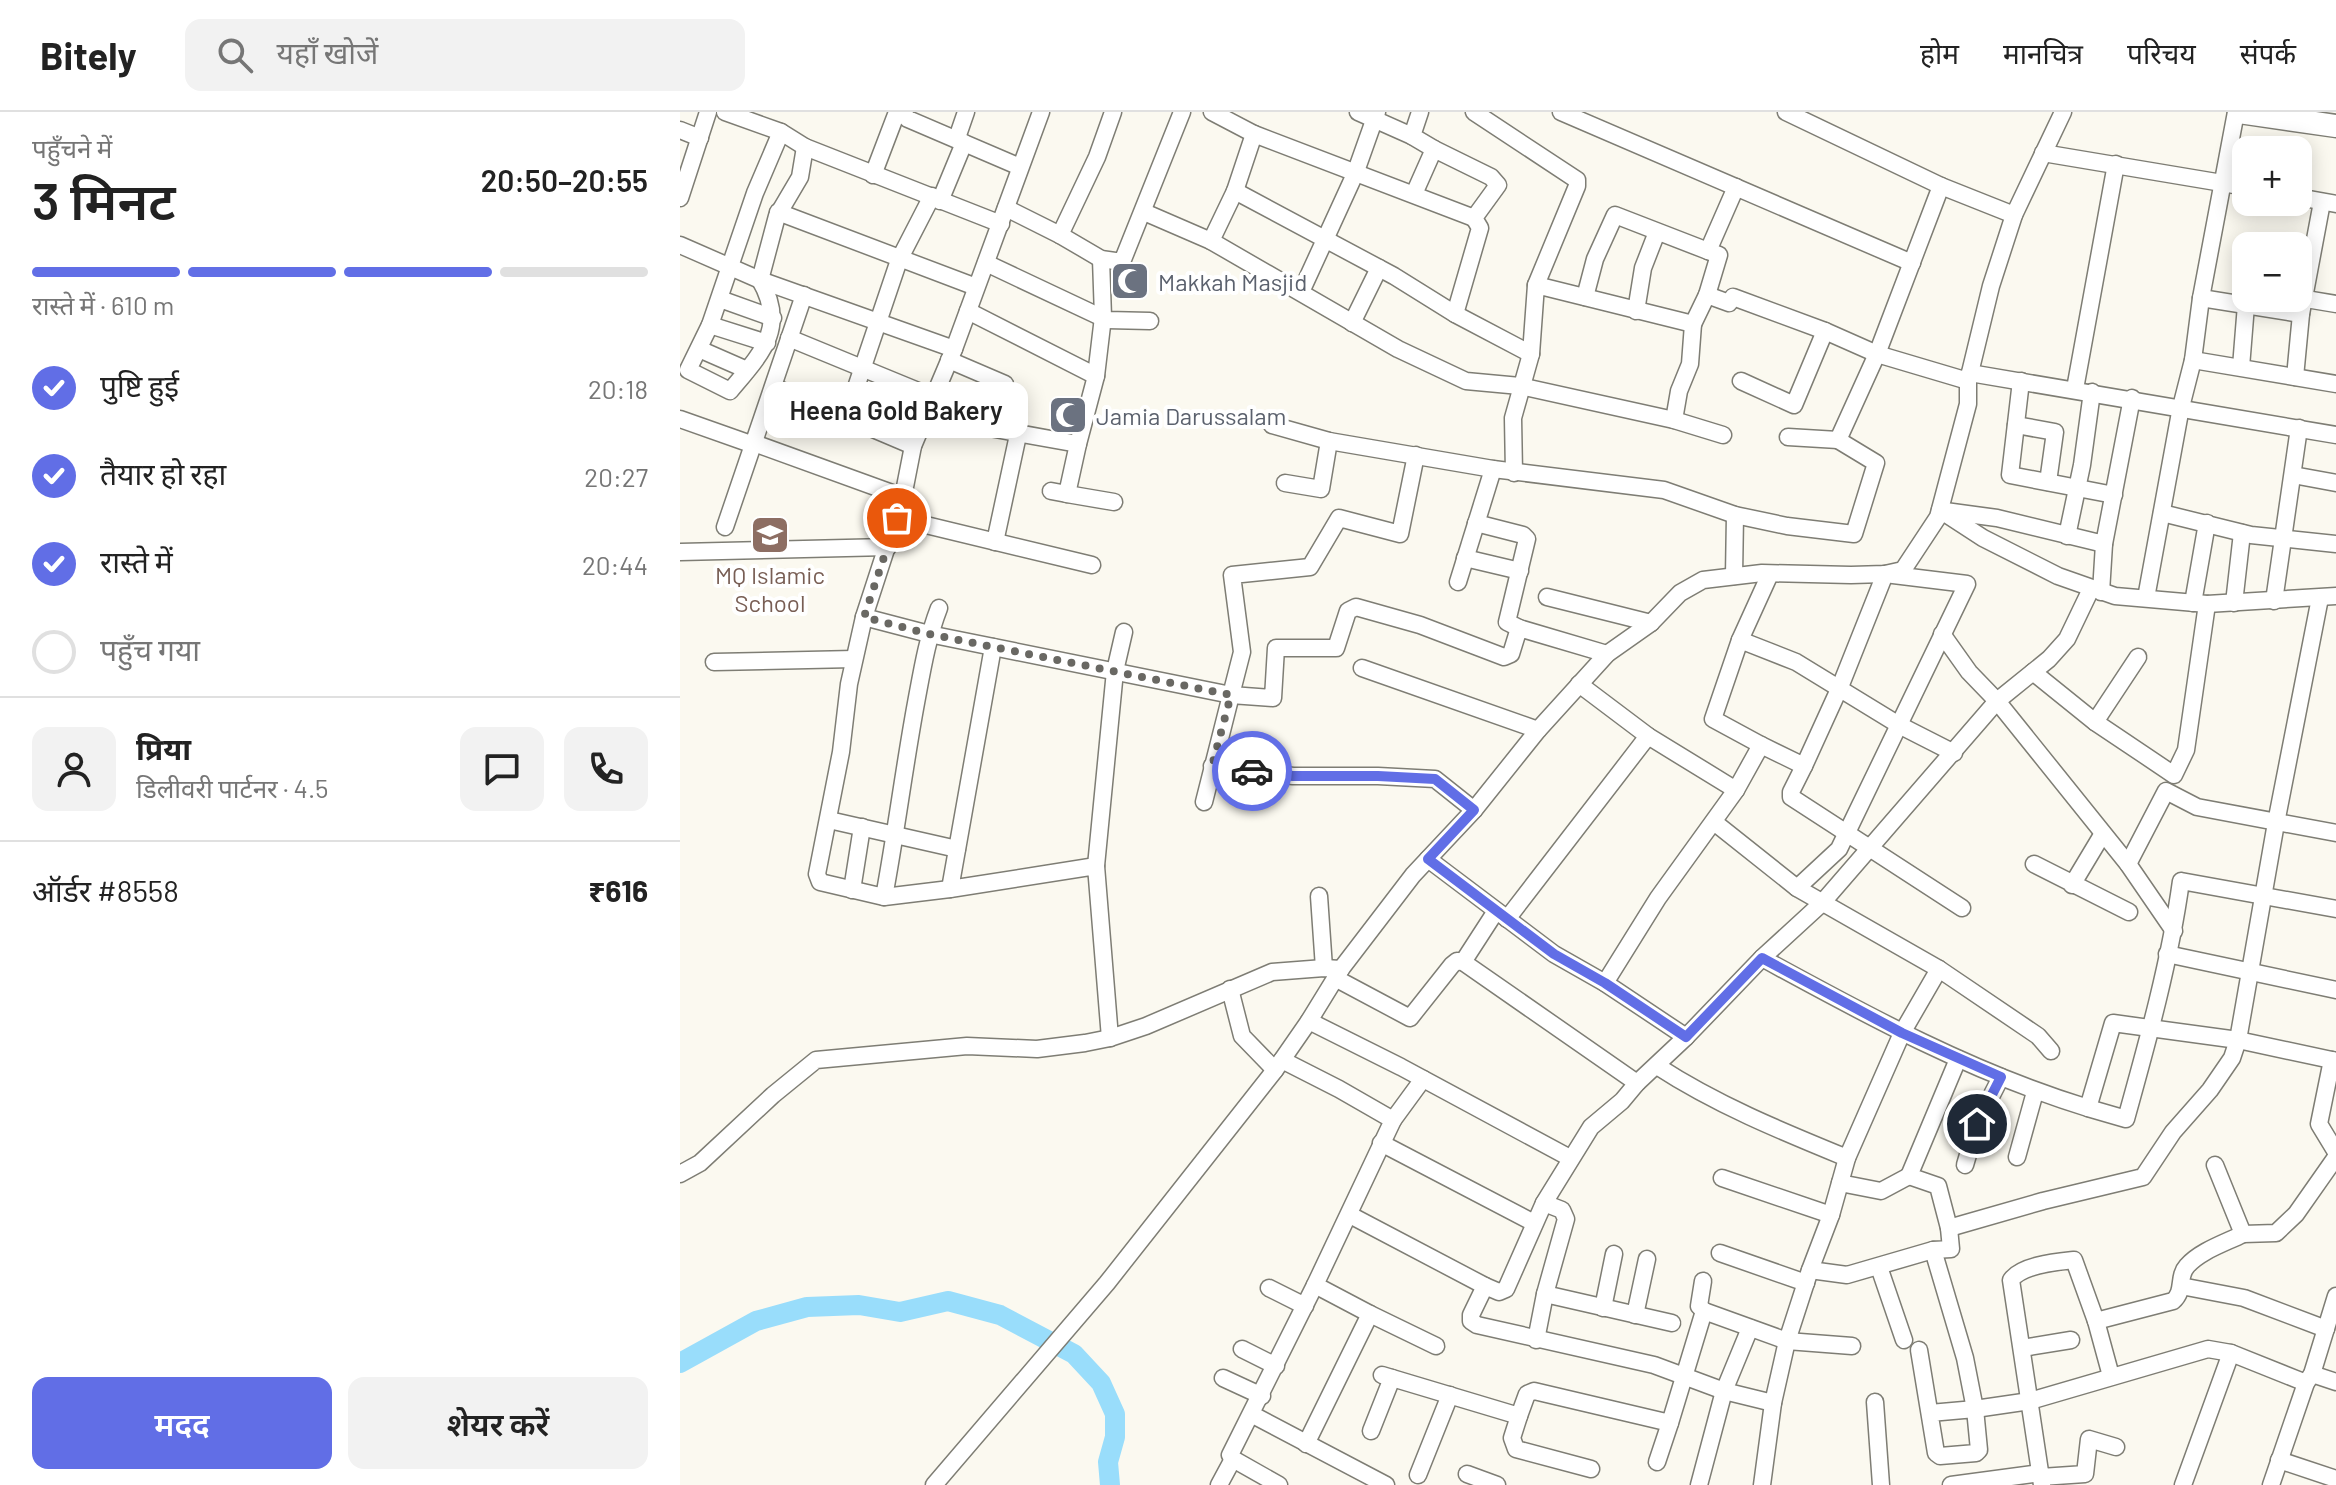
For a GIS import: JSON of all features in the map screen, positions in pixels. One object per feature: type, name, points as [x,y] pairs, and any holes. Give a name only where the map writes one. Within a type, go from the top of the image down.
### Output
[{"type":"main road","points":[[2238,112],[2325,121]]},
{"type":"street","points":[[680,198],[708,112]]},
{"type":"street","points":[[725,112],[781,132],[805,147],[873,175],[936,198],[1060,235],[1101,259],[1122,262],[1182,112]]},
{"type":"street","points":[[873,175],[899,112],[908,119],[1020,167]]},
{"type":"street","points":[[846,417],[899,260],[936,198],[961,141],[966,112]]},
{"type":"street","points":[[1041,112],[952,354],[913,446],[903,497],[864,617],[854,659],[818,878],[820,882],[884,897],[1096,866]]},
{"type":"street","points":[[1060,235],[1097,157],[1113,112]]},
{"type":"street","points":[[1212,112],[1254,134],[1474,218],[1480,228],[1455,314]]},
{"type":"street","points":[[1358,112],[1376,116],[1491,177],[1498,185],[1474,218]]},
{"type":"street","points":[[1412,136],[1420,112]]},
{"type":"street","points":[[1474,112],[1577,180],[1536,285],[1531,354],[1513,418],[1514,473]]},
{"type":"street","points":[[1561,112],[1912,263]]},
{"type":"street","points":[[1786,112],[1941,186],[2014,215]]},
{"type":"street","points":[[1885,574],[1903,570],[1940,510],[1968,404],[1969,377],[1991,286],[2014,215],[2063,112]]},
{"type":"street","points":[[2146,598],[2238,112]]},
{"type":"street","points":[[1301,292],[1355,174],[1376,116]]},
{"type":"street","points":[[680,130],[700,138]]},
{"type":"street","points":[[680,387],[710,325],[755,193],[781,132]]},
{"type":"street","points":[[1211,241],[1235,191],[1254,134]]},
{"type":"street","points":[[688,370],[730,391],[767,343],[773,318],[769,295],[760,280],[778,212],[800,177],[805,147]]},
{"type":"street","points":[[1414,194],[1434,149]]},
{"type":"street","points":[[2043,153],[2232,185]]},
{"type":"street","points":[[2075,389],[2116,164]]},
{"type":"street","points":[[1838,440],[1877,354],[1941,186]]},
{"type":"street","points":[[1708,251],[1736,187]]},
{"type":"street","points":[[1235,191],[1531,354]]},
{"type":"street","points":[[2312,273],[2329,203]]},
{"type":"street","points":[[778,212],[976,287]]},
{"type":"street","points":[[1144,212],[1211,241],[1398,349],[1466,381],[1520,386],[1674,420],[1723,435]]},
{"type":"street","points":[[1585,297],[1595,259],[1615,215],[1719,255],[1707,295],[1693,324],[1690,364],[1679,391],[1674,420]]},
{"type":"street","points":[[1636,311],[1643,268],[1657,232]]},
{"type":"street","points":[[680,245],[760,280],[880,320],[952,354],[1005,384]]},
{"type":"street","points":[[1101,259],[1103,317],[1096,376],[1078,444],[1059,492],[1114,502]]},
{"type":"street","points":[[986,263],[1107,320],[1150,321]]},
{"type":"street","points":[[1352,323],[1379,268]]},
{"type":"street","points":[[1536,285],[1693,324]]},
{"type":"street","points":[[725,527],[804,295]]},
{"type":"street","points":[[1707,295],[1729,303],[1733,297],[1877,354],[1969,377],[2021,381],[2132,398],[2336,435]]},
{"type":"street","points":[[2201,298],[2232,303]]},
{"type":"street","points":[[720,299],[773,318]]},
{"type":"street","points":[[2312,306],[2336,304]]},
{"type":"street","points":[[968,311],[1096,376]]},
{"type":"street","points":[[2241,367],[2245,312]]},
{"type":"street","points":[[2295,377],[2303,312]]},
{"type":"street","points":[[710,325],[767,343]]},
{"type":"street","points":[[1741,381],[1794,405],[1825,331]]},
{"type":"street","points":[[789,338],[935,398]]},
{"type":"street","points":[[699,349],[747,370]]},
{"type":"street","points":[[2193,360],[2336,384]]},
{"type":"street","points":[[2021,381],[2010,475],[2114,495]]},
{"type":"street","points":[[774,387],[913,446]]},
{"type":"street","points":[[2067,536],[2092,392]]},
{"type":"street","points":[[1350,1215],[1485,1286],[1499,1292],[1506,1289],[1544,1203],[1591,1127],[1622,1101],[1762,958],[1822,903],[1997,701],[2067,639],[2096,591],[2132,398]]},
{"type":"street","points":[[680,419],[903,497]]},
{"type":"street","points":[[962,423],[1078,444]]},
{"type":"street","points":[[1272,425],[1329,441],[1514,473],[1664,490],[1735,515],[1787,526],[1854,534],[1876,463],[1838,440],[1788,437]]},
{"type":"street","points":[[2016,425],[2055,432],[2048,482]]},
{"type":"street","points":[[2274,601],[2299,428]]},
{"type":"street","points":[[995,542],[1018,435]]},
{"type":"street","points":[[1285,483],[1321,489],[1329,441]]},
{"type":"street","points":[[1204,802],[1242,652],[1232,575],[1310,567],[1339,518],[1400,534],[1416,455]]},
{"type":"street","points":[[1458,582],[1493,469]]},
{"type":"street","points":[[2293,475],[2336,483]]},
{"type":"street","points":[[1940,510],[1997,518],[2104,544]]},
{"type":"street","points":[[1940,510],[1983,538],[2096,591],[2115,596],[2200,603],[2328,597],[2276,823],[2252,972],[2232,1058],[2210,1090],[2173,1132],[2143,1177],[1949,1228]]},
{"type":"street","points":[[2162,513],[2242,533],[2336,544]]},
{"type":"street","points":[[1734,576],[1735,515]]},
{"type":"street","points":[[897,518],[1092,565]]},
{"type":"street","points":[[1476,523],[1523,535],[1527,539],[1507,622],[1607,654]]},
{"type":"street","points":[[2033,672],[2095,722],[2174,775],[2186,750],[2207,523]]},
{"type":"street","points":[[2234,603],[2242,533]]},
{"type":"street","points":[[680,552],[888,547]]},
{"type":"street","points":[[1465,558],[1520,571]]},
{"type":"street","points":[[1770,574],[1740,640],[1713,719],[1804,766]]},
{"type":"street","points":[[934,1485],[1107,1283],[1278,1065],[1309,1021],[1333,972],[1428,859],[1474,810],[1538,730],[1607,654],[1651,623],[1680,593],[1703,580],[1770,574],[1885,574],[1967,584],[1839,849],[1797,888]]},
{"type":"street","points":[[1885,574],[1840,687],[1791,797],[1962,908]]},
{"type":"street","points":[[1547,597],[1651,623]]},
{"type":"street","points":[[864,617],[929,634],[1231,695],[1273,698],[1276,648],[1336,648],[1348,611],[1356,607],[1420,625],[1504,657],[1511,654],[1519,628]]},
{"type":"street","points":[[884,897],[929,634],[939,608]]},
{"type":"street","points":[[1110,1038],[1096,866],[1115,671],[1124,632]]},
{"type":"street","points":[[1942,634],[1969,672],[1997,701],[2128,864],[2174,931]]},
{"type":"street","points":[[1740,640],[1796,662],[1899,725],[1954,753]]},
{"type":"street","points":[[950,889],[993,647]]},
{"type":"street","points":[[2095,722],[2138,657]]},
{"type":"street","points":[[714,662],[854,659]]},
{"type":"street","points":[[1362,668],[1538,730]]},
{"type":"street","points":[[1579,684],[1648,736],[1736,790]]},
{"type":"street","points":[[1463,962],[1648,736]]},
{"type":"street","points":[[1605,983],[1658,898],[1736,790],[1761,745]]},
{"type":"street","points":[[1212,766],[1293,776],[1435,779],[1474,810]]},
{"type":"street","points":[[2128,864],[2166,791],[2197,807],[2336,833]]},
{"type":"street","points":[[829,820],[957,849]]},
{"type":"street","points":[[1714,822],[1797,888],[1939,969],[2038,1036],[2051,1051]]},
{"type":"street","points":[[852,890],[862,827]]},
{"type":"street","points":[[2072,885],[2102,835]]},
{"type":"street","points":[[1428,859],[1554,954],[1605,983],[1686,1037]]},
{"type":"street","points":[[2034,864],[2129,912]]},
{"type":"street","points":[[1762,958],[1902,1033],[1958,1059],[2035,1092],[2126,1119],[2152,1027],[2174,931],[2181,881],[2336,909]]},
{"type":"street","points":[[1319,896],[1333,972]]},
{"type":"street","points":[[2167,954],[2336,990]]},
{"type":"street","points":[[680,1174],[700,1163],[816,1060],[967,1046],[1037,1049],[1110,1038],[1272,972],[1333,972],[1410,1018],[1452,965],[1457,961],[1463,962],[1637,1083]]},
{"type":"street","points":[[1762,1485],[1773,1403],[1787,1341],[1831,1215],[1847,1158],[1902,1033],[1939,969]]},
{"type":"street","points":[[1230,989],[1242,1036],[1278,1065],[1339,1089],[1393,1120]]},
{"type":"street","points":[[1309,1021],[1570,1158]]},
{"type":"street","points":[[2088,1108],[2113,1023],[2238,1040],[2334,1060],[2319,1124],[2336,1155],[2296,1214],[2276,1233],[2243,1234],[2210,1250],[2187,1266],[2179,1297],[2173,1301],[2096,1321]]},
{"type":"street","points":[[1840,1183],[1881,1191],[1909,1176],[1958,1059]]},
{"type":"street","points":[[1657,1066],[1734,1111],[1847,1158]]},
{"type":"street","points":[[1965,1165],[1977,1124],[2001,1077]]},
{"type":"street","points":[[1279,1485],[1260,1480],[1230,1455],[1253,1415],[1350,1215],[1381,1143],[1393,1120],[1423,1079]]},
{"type":"street","points":[[2017,1157],[2035,1092]]},
{"type":"street","points":[[1381,1143],[1534,1223]]},
{"type":"street","points":[[2215,1165],[2243,1234]]},
{"type":"street","points":[[1720,1253],[1808,1276],[1847,1275],[1933,1250],[1951,1249],[1938,1186],[1909,1176]]},
{"type":"street","points":[[1722,1178],[1831,1215]]},
{"type":"street","points":[[1536,1340],[1566,1219],[1562,1210],[1544,1203]]},
{"type":"street","points":[[1919,1350],[1936,1453],[1940,1456],[1976,1453],[1979,1447],[1975,1409],[1965,1358],[1933,1250]]},
{"type":"street","points":[[1603,1308],[1614,1254]]},
{"type":"street","points":[[1635,1315],[1647,1259]]},
{"type":"street","points":[[2041,1478],[2010,1285],[2017,1274],[2074,1260],[2096,1321],[2111,1376]]},
{"type":"street","points":[[1879,1267],[1904,1340]]},
{"type":"street","points":[[1703,1281],[1699,1306],[1704,1311],[1787,1341],[1852,1346]]},
{"type":"street","points":[[1315,1285],[1436,1346]]},
{"type":"street","points":[[1485,1286],[1471,1321],[1536,1340],[1654,1365],[1724,1391],[1773,1403]]},
{"type":"street","points":[[2181,1286],[2244,1298],[2326,1329]]},
{"type":"street","points":[[1269,1288],[1305,1306]]},
{"type":"street","points":[[1545,1294],[1672,1323]]},
{"type":"street","points":[[2271,1485],[2336,1296]]},
{"type":"street","points":[[1657,1462],[1704,1311]]},
{"type":"street","points":[[1306,1444],[1370,1314]]},
{"type":"street","points":[[1699,1485],[1724,1391],[1750,1328]]},
{"type":"street","points":[[2022,1348],[2071,1340]]},
{"type":"street","points":[[1242,1349],[1276,1366]]},
{"type":"street","points":[[1930,1413],[2030,1401],[2208,1349],[2231,1353],[2309,1379],[2336,1382]]},
{"type":"street","points":[[2183,1485],[2231,1353]]},
{"type":"street","points":[[1371,1431],[1387,1377],[1519,1416]]},
{"type":"street","points":[[1223,1378],[1262,1396]]},
{"type":"street","points":[[1591,1469],[1516,1449],[1512,1438],[1527,1394],[1534,1391],[1670,1423]]},
{"type":"street","points":[[1418,1475],[1450,1395]]},
{"type":"street","points":[[1875,1402],[1881,1485]]},
{"type":"street","points":[[1253,1415],[1386,1485]]},
{"type":"street","points":[[1951,1485],[2085,1474],[2086,1442],[2089,1439],[2116,1447]]},
{"type":"street","points":[[1219,1485],[1233,1459]]},
{"type":"street","points":[[2279,1460],[2336,1479]]},
{"type":"street","points":[[1467,1474],[1497,1485]]},
{"type":"waterway","points":[[680,1363],[756,1321],[807,1307],[859,1305],[900,1312],[948,1301],[1000,1315],[1074,1354],[1101,1383],[1115,1414],[1115,1437],[1108,1462],[1110,1485]]},
{"type":"way so far","points":[[897,518],[864,617],[929,634],[1231,695],[1212,766],[1252,771]]},
{"type":"place","name":"Makkah Masjid","points":[[1130,281]]},
{"type":"place","name":"Jamia Darussalam","points":[[1068,415]]},
{"type":"place","name":"Heena Gold Bakery","points":[[897,518]]},
{"type":"place","name":"MQ Islamic School","points":[[770,535]]},
{"type":"route","points":[[1252,771],[1293,776],[1435,779],[1474,810],[1428,859],[1554,954],[1605,983],[1686,1037],[1762,958],[1902,1033],[2001,1077],[1977,1124]]}]
